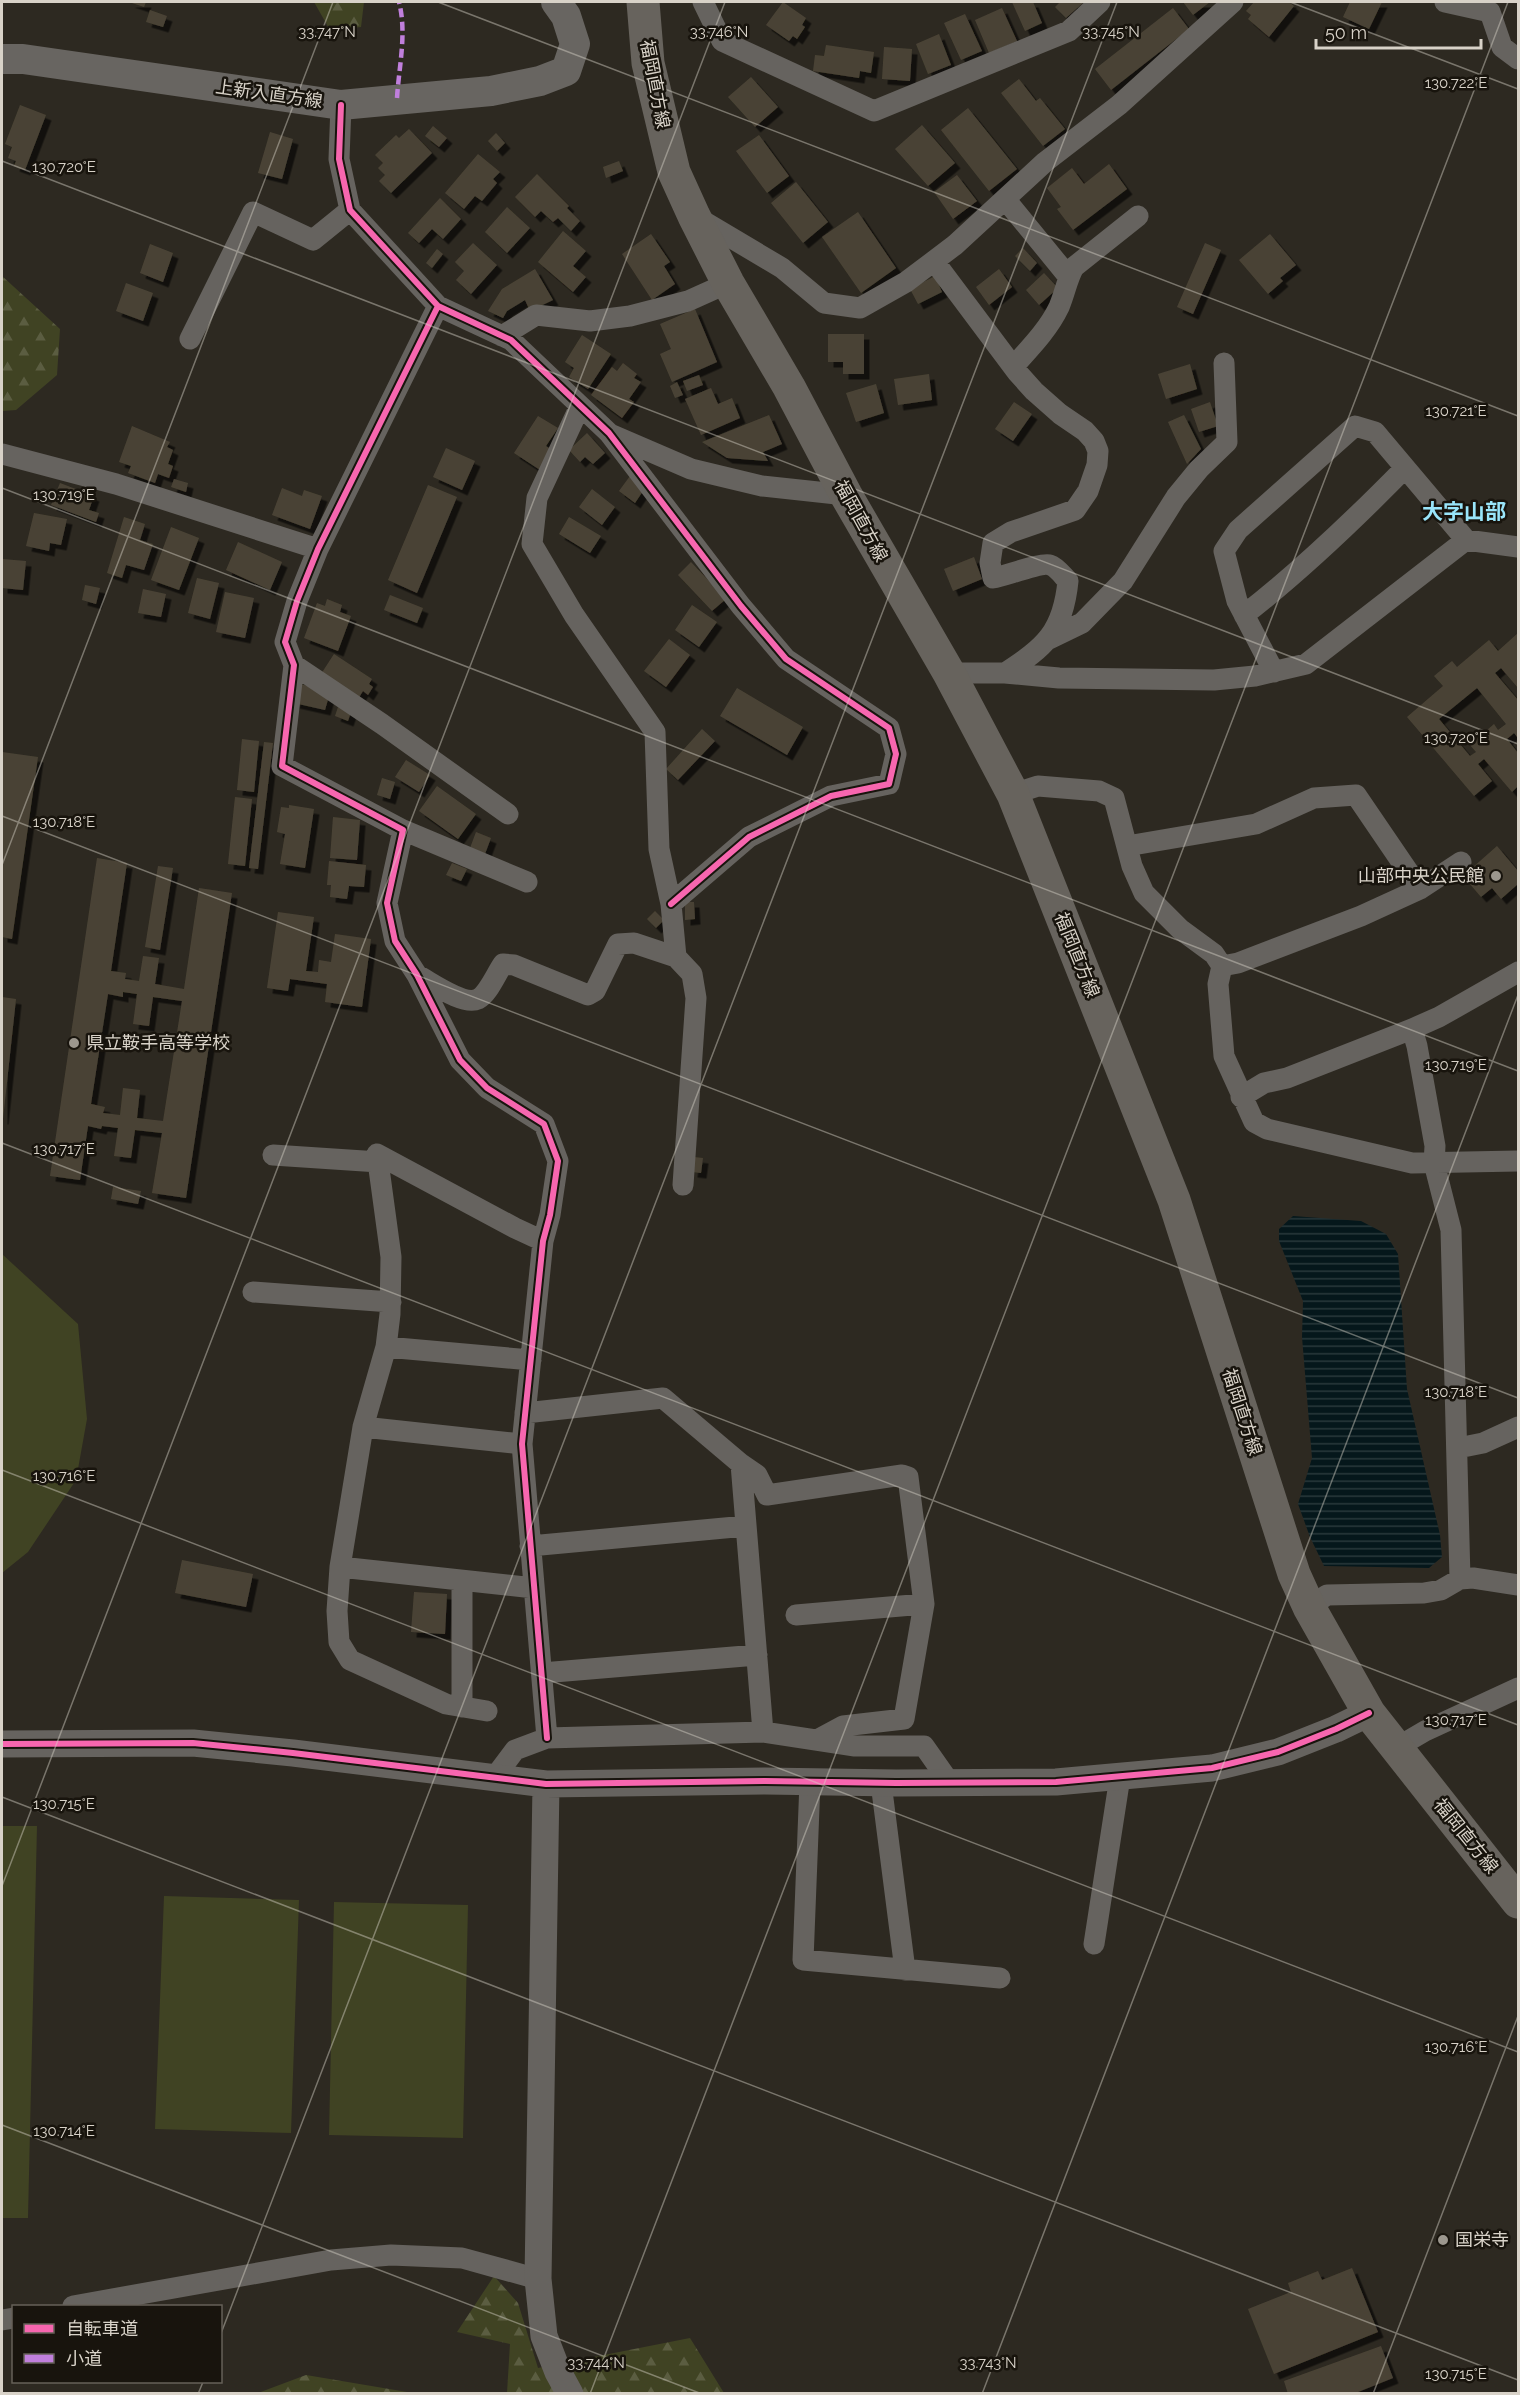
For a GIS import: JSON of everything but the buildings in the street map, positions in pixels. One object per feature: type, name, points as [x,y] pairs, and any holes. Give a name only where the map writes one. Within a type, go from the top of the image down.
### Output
[{"type":"main road","name":"上新入直方線","points":[[2,59],[23,59],[341,105],[491,91],[540,81],[566,71],[575,44],[566,16],[556,2]]},
{"type":"main road","name":"福岡直方線","points":[[643,2],[648,63],[674,172],[694,216],[728,283],[789,387],[846,495],[949,673],[1013,794],[1174,1200],[1294,1574],[1309,1607],[1369,1713],[1518,1902]]},
{"type":"street","points":[[703,2],[722,41],[874,111],[1069,30],[1100,2]]},
{"type":"street","points":[[694,216],[782,268],[824,303],[860,308],[906,282],[955,245],[1046,162],[1127,98],[1233,2]]},
{"type":"street","points":[[1445,2],[1490,12],[1502,47],[1518,59]]},
{"type":"street","points":[[341,105],[339,159],[350,210],[438,306],[511,340],[609,433],[741,606],[786,659],[889,728],[896,754],[889,784],[831,796],[749,837],[671,904]]},
{"type":"street","points":[[1005,199],[1068,276]]},
{"type":"street","points":[[190,339],[253,212],[313,240],[350,210]]},
{"type":"street","points":[[1013,367],[1046,330],[1059,308],[1068,276],[1074,267],[1138,216]]},
{"type":"street","points":[[934,261],[1013,367],[1034,391],[1060,414],[1085,431],[1094,441],[1098,451],[1097,465],[1088,491],[1075,510],[1011,532],[993,543],[990,563],[993,578],[1042,564],[1053,565],[1068,581],[1066,599],[1049,639],[1035,654],[1005,673]]},
{"type":"street","points":[[502,336],[536,315],[590,321],[630,316],[688,301],[728,283]]},
{"type":"street","points":[[438,306],[318,549],[297,601],[285,642],[294,665],[282,766],[403,830],[527,882]]},
{"type":"street","points":[[1049,639],[1082,623],[1123,581],[1176,497],[1199,469],[1227,442],[1224,363]]},
{"type":"street","points":[[580,406],[537,498],[532,544],[574,615],[655,732],[658,849],[671,904],[676,957]]},
{"type":"street","points":[[1274,672],[1237,601],[1224,551],[1238,530],[1355,426],[1375,432],[1466,540],[1518,547]]},
{"type":"street","points":[[609,433],[691,468],[762,486],[846,495]]},
{"type":"street","points":[[2,454],[117,484],[318,549]]},
{"type":"street","points":[[1244,615],[1298,572],[1359,516],[1406,468]]},
{"type":"street","points":[[949,673],[1005,673],[1059,678],[1214,680],[1274,672],[1306,664],[1466,540]]},
{"type":"street","points":[[294,665],[382,724],[508,814]]},
{"type":"street","points":[[1013,794],[1038,786],[1099,791],[1114,798],[1132,866],[1144,893],[1180,929],[1214,954],[1222,966],[1218,984],[1224,1056],[1254,1122],[1268,1129],[1413,1163],[1518,1161]]},
{"type":"street","points":[[1127,846],[1256,824],[1314,798],[1356,795],[1420,889]]},
{"type":"street","points":[[403,830],[387,903],[395,941],[417,975],[460,1060],[487,1088],[544,1124],[558,1161],[550,1215],[543,1241],[522,1444],[547,1738]]},
{"type":"street","points":[[1222,966],[1238,963],[1361,916],[1420,889],[1461,862]]},
{"type":"street","points":[[417,975],[464,1001],[478,999],[487,990],[503,964],[514,965],[588,994],[595,991],[618,944],[634,943],[676,957],[692,974],[696,998],[683,1185]]},
{"type":"street","points":[[1241,1097],[1264,1083],[1287,1078],[1412,1029],[1518,972]]},
{"type":"street","points":[[1412,1029],[1435,1146],[1434,1163],[1451,1230],[1460,1578]]},
{"type":"street","points":[[487,1711],[446,1704],[350,1660],[339,1642],[337,1611],[340,1568],[363,1427],[386,1347],[391,1302],[391,1257],[377,1154],[543,1241]]},
{"type":"street","points":[[273,1155],[379,1162]]},
{"type":"street","points":[[253,1292],[391,1302]]},
{"type":"street","points":[[386,1347],[531,1360]]},
{"type":"street","points":[[525,1413],[663,1398],[757,1475],[767,1494],[902,1475],[908,1477],[924,1604],[904,1719],[843,1726],[817,1740]]},
{"type":"street","points":[[363,1427],[522,1444]]},
{"type":"street","points":[[1458,1448],[1483,1443],[1518,1427]]},
{"type":"street","points":[[741,1464],[763,1732]]},
{"type":"street","points":[[530,1546],[746,1526]]},
{"type":"street","points":[[340,1568],[534,1588]]},
{"type":"street","points":[[1309,1607],[1328,1595],[1432,1592],[1441,1590],[1460,1578],[1518,1586]]},
{"type":"street","points":[[462,1582],[462,1707]]},
{"type":"street","points":[[796,1615],[924,1604]]},
{"type":"street","points":[[542,1673],[757,1655]]},
{"type":"street","points":[[1396,1748],[1425,1731],[1518,1688]]},
{"type":"street","points":[[2,1744],[193,1743],[546,1784],[1056,1782],[1212,1768],[1278,1752],[1369,1713]]},
{"type":"street","points":[[494,1778],[515,1750],[547,1738],[763,1732],[855,1746],[924,1746],[950,1783]]},
{"type":"street","points":[[1095,1944],[1120,1777]]},
{"type":"street","points":[[810,1782],[803,1960],[1000,1978]]},
{"type":"street","points":[[881,1783],[905,1970]]},
{"type":"street","points":[[546,1784],[537,2279],[544,2336],[558,2372],[570,2394]]},
{"type":"street","points":[[84,2305],[331,2260],[391,2255],[462,2258],[537,2279]]},
{"type":"green space","points":[[314,2],[364,2],[361,27],[330,30]]},
{"type":"green space","points":[[2,276],[60,329],[57,375],[16,410],[2,411]]},
{"type":"green space","points":[[2,1254],[78,1324],[87,1419],[76,1480],[28,1552],[2,1573]]},
{"type":"green space","points":[[2,1826],[37,1826],[28,2218],[2,2218]]},
{"type":"green space","points":[[164,1896],[299,1900],[291,2133],[155,2129]]},
{"type":"green space","points":[[334,1902],[468,1905],[463,2138],[329,2135]]},
{"type":"green space","points":[[494,2276],[518,2303],[538,2368],[690,2338],[724,2393],[507,2393],[510,2344],[457,2332]]},
{"type":"green space","points":[[306,2375],[413,2393],[258,2393]]},
{"type":"shaded area","points":[[1293,1216],[1361,1221],[1386,1234],[1398,1254],[1407,1389],[1440,1535],[1442,1557],[1429,1568],[1324,1566],[1310,1537],[1298,1504],[1312,1458],[1302,1337],[1303,1301],[1279,1241],[1279,1229]]},
{"type":"marked path","points":[[397,98],[402,38],[399,2]]},
{"type":"cycle path","points":[[341,105],[339,159],[350,210],[438,306],[511,340],[609,433],[741,606],[786,659],[889,728],[896,754],[889,784],[831,796],[749,837],[671,904]]},
{"type":"cycle path","points":[[438,306],[318,549],[297,601],[285,642],[294,665],[282,766],[403,830],[387,903],[395,941],[417,975],[460,1060],[487,1088],[544,1124],[558,1161],[550,1215],[543,1241],[522,1444],[547,1738]]},
{"type":"cycle path","points":[[2,1744],[193,1743],[546,1784],[765,1781],[1056,1782],[1212,1768],[1278,1752],[1369,1713]]},
{"type":"place","name":"山部中央公民館","points":[[1496,876]]},
{"type":"place","name":"県立鞍手高等学校","points":[[74,1043]]},
{"type":"place","name":"国栄寺","points":[[1443,2240]]},
{"type":"district","name":"大字山部","points":[[1464,512]]}]
